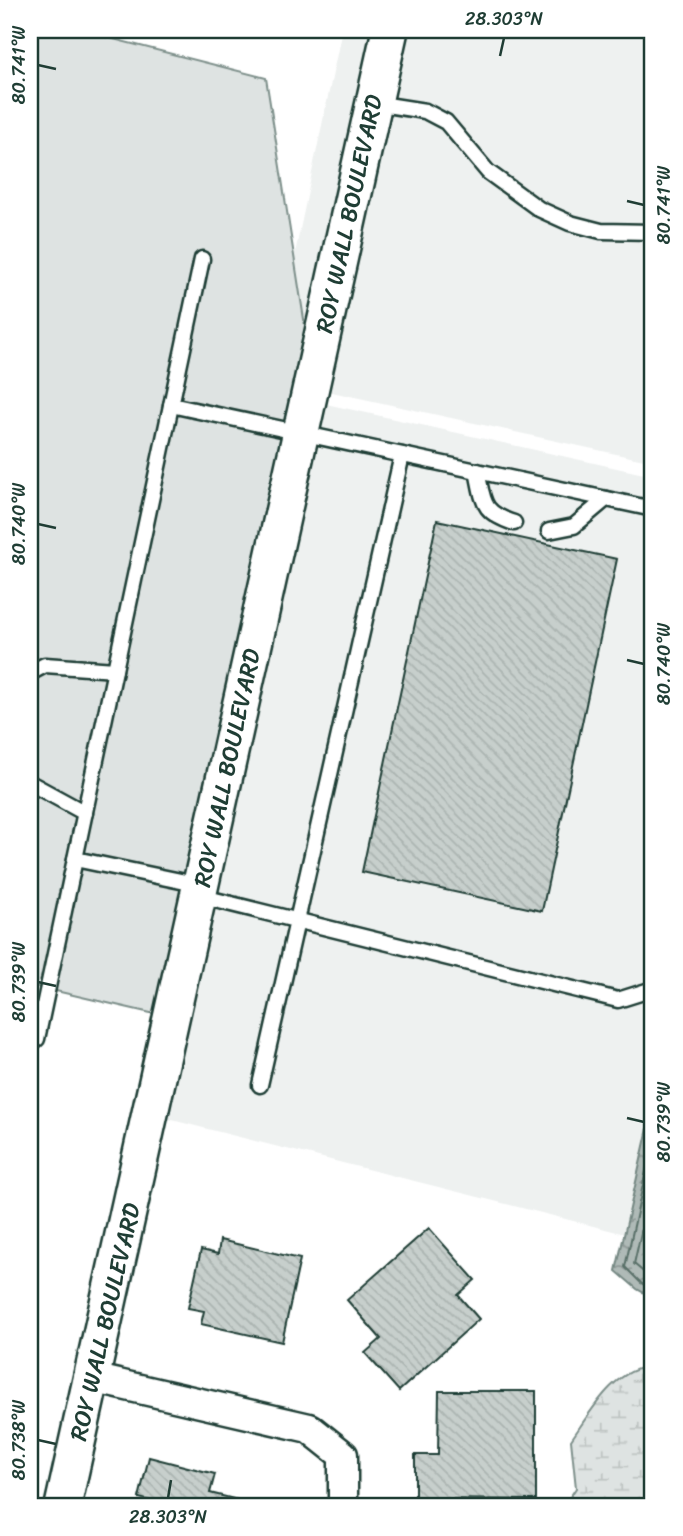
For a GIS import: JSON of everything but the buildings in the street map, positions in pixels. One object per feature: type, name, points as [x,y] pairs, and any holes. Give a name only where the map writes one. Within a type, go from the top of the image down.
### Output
[{"type":"street","name":"ROY WALL BOULEVARD","points":[[63,1506],[390,30]]},
{"type":"street","points":[[92,1378],[309,1428],[342,1455],[343,1506]]},
{"type":"lane","points":[[374,103],[425,111],[446,122],[488,172],[539,209],[570,223],[601,231],[653,232]]},
{"type":"lane","points":[[30,1044],[37,1040],[202,259]]},
{"type":"lane","points":[[171,405],[653,509]]},
{"type":"lane","points":[[260,1085],[402,455]]},
{"type":"lane","points":[[477,471],[484,504],[495,517],[514,523]]},
{"type":"lane","points":[[549,531],[574,526],[606,499]]},
{"type":"lane","points":[[30,673],[45,665],[115,670]]},
{"type":"lane","points":[[30,783],[85,813]]},
{"type":"lane","points":[[75,859],[200,891],[296,920],[618,1000],[653,989]]},
{"type":"shaded area","points":[[342,30],[372,30],[306,332],[294,258]]},
{"type":"shaded area","points":[[408,30],[653,30],[653,462],[327,391]]},
{"type":"shaded area","points":[[326,404],[653,476],[653,1106],[625,1234],[168,1119]]},
{"type":"green space","points":[[30,30],[78,30],[266,78],[306,332],[155,1014],[30,985]]},
{"type":"green space","points":[[653,1366],[653,1506],[564,1506],[576,1488],[571,1440],[615,1382],[627,1374]]},
{"type":"water","points":[[653,1106],[653,1298],[637,1289],[616,1271]]}]
